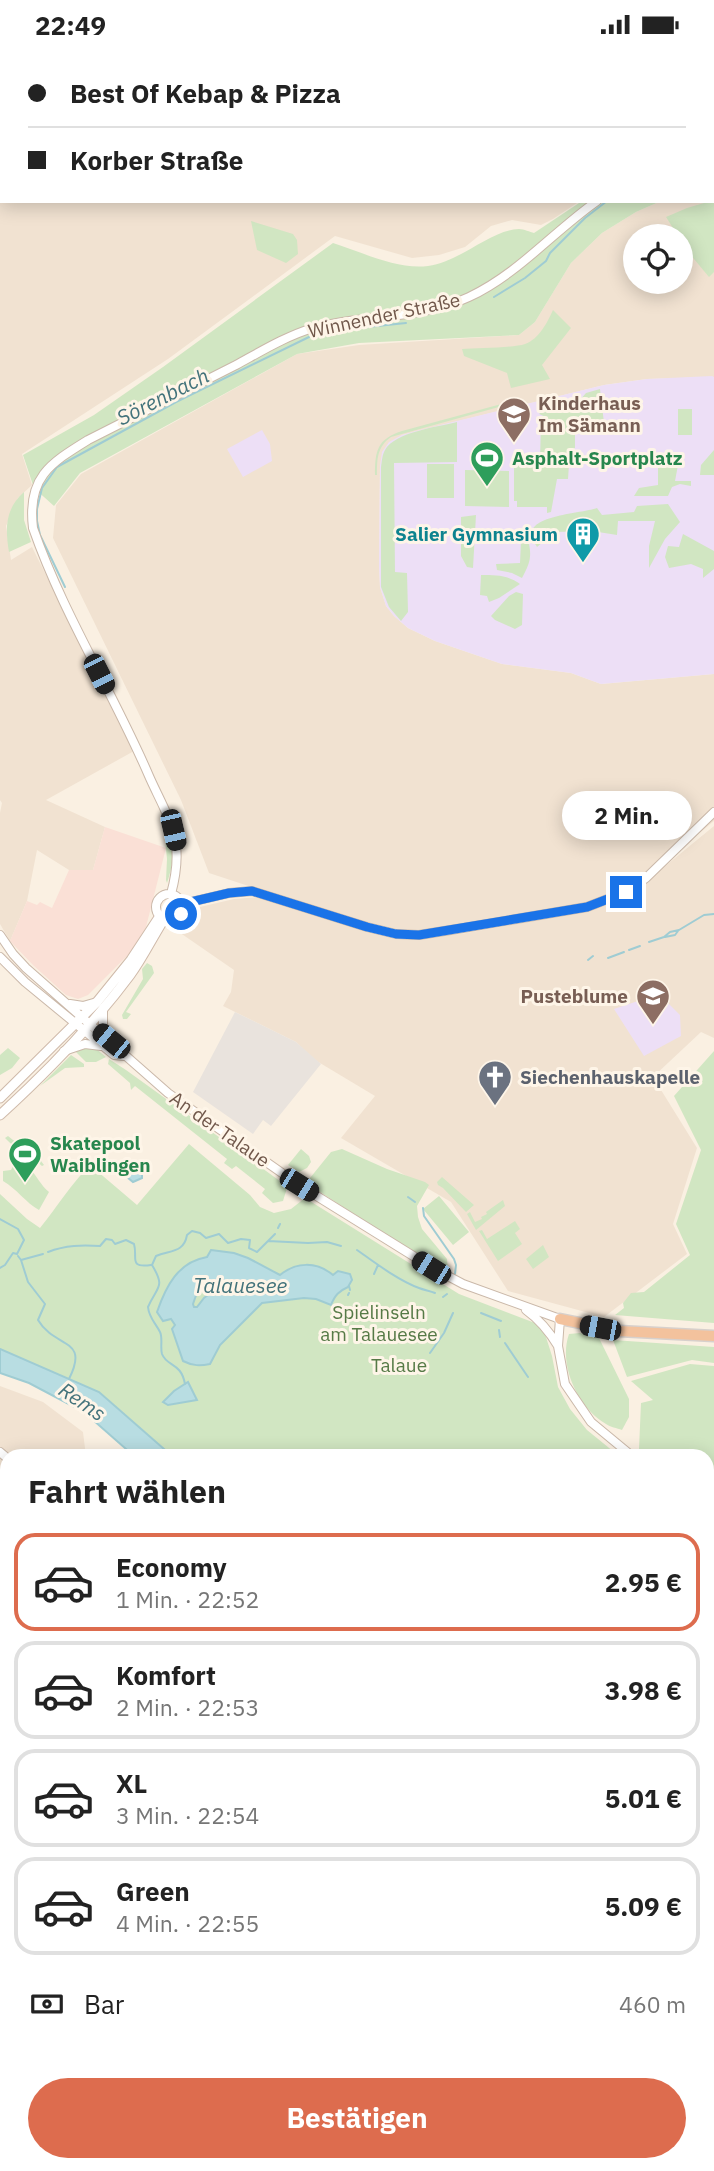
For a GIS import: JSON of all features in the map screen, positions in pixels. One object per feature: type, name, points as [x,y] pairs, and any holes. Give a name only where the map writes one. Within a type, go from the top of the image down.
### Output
[{"type":"highway","points":[[560,1319],[620,1331],[714,1337]]},
{"type":"main road","points":[[0,1115],[65,1051],[162,918]]},
{"type":"main road","points":[[0,1098],[58,1042],[83,1024]]},
{"type":"street","name":"Winnender Straße","points":[[171,894],[176,872],[177,848],[170,823],[65,603],[33,528],[33,495],[41,477],[58,459],[88,440],[311,328],[366,318],[409,314],[468,297],[499,281],[595,203]]},
{"type":"street","points":[[182,904],[229,893],[252,891],[367,927],[396,934],[419,935],[587,907],[626,892],[646,879],[714,812]]},
{"type":"street","points":[[163,895],[178,897],[182,904],[178,918],[170,921],[162,918],[156,909],[157,901],[163,895]]},
{"type":"street","name":"An der Talaue","points":[[0,935],[26,968],[66,1003],[83,1024]]},
{"type":"street","name":"An der Talaue","points":[[0,957],[45,998],[108,1044],[114,1055],[124,1056],[168,1093],[299,1185],[431,1268],[463,1284],[560,1319]]},
{"type":"street","points":[[45,998],[65,1023],[58,1042]]},
{"type":"street","points":[[65,1051],[85,1044],[108,1044],[100,1005],[66,1003]]},
{"type":"street","points":[[519,1305],[537,1317],[558,1346]]},
{"type":"street","points":[[560,1319],[558,1346],[565,1384],[591,1422],[624,1449]]},
{"type":"shaded area","points":[[0,203],[577,203],[541,225],[512,220],[491,226],[465,247],[439,255],[412,258],[335,236],[168,359],[22,454],[32,485],[18,498],[6,526],[11,560],[32,547],[134,751],[46,800],[105,827],[93,870],[69,870],[37,850],[27,901],[10,941],[0,924]]},
{"type":"shaded area","points":[[656,203],[714,203],[714,377],[647,379],[604,385],[402,435],[380,466],[380,587],[386,606],[408,628],[435,641],[502,664],[571,673],[601,684],[714,674],[714,821],[621,897],[420,934],[376,928],[209,873],[181,800],[53,538],[56,505],[81,474],[297,354],[359,345],[519,335],[535,322],[571,263],[602,233]]},
{"type":"shaded area","points":[[712,376],[714,674],[601,684],[571,673],[502,664],[435,641],[408,628],[386,606],[380,587],[379,566],[380,466],[382,452],[389,442],[416,431],[604,385],[647,379]]},
{"type":"shaded area","points":[[262,430],[270,444],[272,461],[243,477],[227,449]]},
{"type":"shaded area","points":[[714,826],[714,1038],[701,1032],[653,1077],[697,1148],[673,1224],[687,1254],[604,1317],[508,1291],[451,1202],[341,1138],[375,1096],[315,1060],[296,1042],[223,1006],[231,992],[234,970],[176,930],[186,918],[187,910],[234,899],[261,897],[417,937],[461,934],[587,911],[624,900]]},
{"type":"shaded area","points":[[105,827],[166,848],[146,927],[130,953],[88,995],[78,999],[66,995],[10,941],[27,901],[37,905],[40,902],[52,908],[69,870],[93,870]]},
{"type":"shaded area","name":"Pusteblume","points":[[650,997],[665,1000],[680,1015],[681,1036],[644,1056],[614,1009]]},
{"type":"shaded area","points":[[235,1012],[296,1042],[321,1064],[271,1126],[263,1120],[253,1134],[193,1092]]},
{"type":"shaded area","points":[[0,1386],[43,1402],[83,1432],[85,1449],[0,1449]]},
{"type":"green space","points":[[579,203],[656,203],[602,233],[571,263],[535,322],[519,335],[359,343],[297,354],[80,473],[54,506],[34,488],[23,455],[94,415],[333,243],[392,263],[416,267],[440,263],[508,231],[521,229],[534,233]]},
{"type":"green space","points":[[704,203],[714,203],[714,272],[709,277],[693,258],[693,224],[670,224],[666,217]]},
{"type":"green space","points":[[251,221],[293,234],[297,240],[298,254],[286,263],[257,250]]},
{"type":"green space","points":[[553,310],[571,328],[542,365],[550,379],[511,388],[507,373],[464,356],[462,349],[512,346],[530,342],[542,330]]},
{"type":"green space","points":[[600,389],[604,423],[575,423],[575,448],[570,450],[568,479],[557,479],[551,512],[547,513],[547,507],[517,507],[517,501],[514,501],[514,463],[540,463],[541,419],[548,418],[539,414],[550,404],[561,411],[572,409],[586,393]]},
{"type":"green space","points":[[505,403],[506,405],[391,437],[380,449],[375,475],[379,447],[394,434]]},
{"type":"green space","points":[[678,409],[692,409],[692,435],[678,435]]},
{"type":"green space","points":[[457,422],[457,462],[394,463],[395,572],[407,573],[408,612],[401,621],[389,607],[381,587],[383,454],[390,444],[407,435]]},
{"type":"green space","points":[[714,450],[714,475],[700,475],[701,465]]},
{"type":"green space","points":[[427,464],[454,464],[454,498],[427,498]]},
{"type":"green space","points":[[658,465],[678,465],[675,481],[691,481],[691,486],[680,484],[672,487],[668,496],[634,496],[639,488],[658,485]]},
{"type":"green space","name":"Asphalt-Sportplatz","points":[[465,470],[509,471],[509,507],[465,506]]},
{"type":"green space","points":[[24,492],[24,520],[31,542],[9,552],[8,519],[13,505]]},
{"type":"green space","points":[[668,504],[680,522],[665,539],[649,568],[649,546],[655,521],[618,521],[617,535],[592,531],[555,532],[537,547],[532,537],[533,529],[538,523],[558,516],[597,508],[602,515],[634,512],[637,506]]},
{"type":"green space","points":[[476,515],[473,568],[467,567],[461,556],[461,517]]},
{"type":"green space","points":[[683,534],[714,551],[714,569],[703,578],[703,569],[691,564],[669,568],[665,557],[668,546],[679,547]]},
{"type":"green space","points":[[521,541],[529,544],[530,553],[522,578],[497,570],[496,564],[520,563]]},
{"type":"green space","points":[[481,575],[506,577],[520,584],[489,602],[487,596],[480,595]]},
{"type":"green space","points":[[516,592],[523,594],[522,625],[515,629],[491,616]]},
{"type":"green space","points":[[167,838],[172,854],[172,866],[167,883],[165,839]]},
{"type":"green space","points":[[147,963],[152,966],[154,973],[126,1012],[131,1014],[127,1019],[123,1019],[122,1015],[143,979],[142,969]]},
{"type":"green space","points":[[8,1048],[20,1058],[12,1068],[0,1075],[0,1055]]},
{"type":"green space","points":[[80,1048],[95,1048],[106,1057],[96,1062],[86,1062],[75,1051]]},
{"type":"green space","points":[[714,1051],[714,1323],[615,1315],[624,1308],[623,1303],[631,1293],[644,1292],[690,1255],[676,1224],[701,1150],[674,1096]]},
{"type":"green space","points":[[71,1055],[84,1064],[84,1067],[65,1068],[40,1086]]},
{"type":"green space","points":[[109,1059],[284,1184],[287,1188],[283,1201],[273,1203],[262,1193],[265,1189],[236,1166],[232,1169],[224,1163],[227,1159],[135,1086],[131,1090],[130,1083],[108,1064]]},
{"type":"green space","points":[[8,1136],[44,1165],[14,1146],[5,1138]]},
{"type":"green space","name":"Talaue","points":[[189,1144],[250,1195],[260,1207],[274,1213],[291,1209],[305,1198],[459,1294],[535,1323],[545,1334],[558,1387],[570,1409],[587,1430],[610,1449],[164,1449],[99,1392],[0,1349],[0,1194],[40,1228],[90,1165],[137,1205]],"holes":[[[212,1250],[234,1253],[280,1276],[333,1275],[348,1287],[338,1294],[331,1305],[304,1298],[262,1303],[220,1345],[210,1364],[200,1366],[183,1361],[172,1329],[175,1325],[171,1319],[167,1319],[200,1258],[207,1257]],[[188,1383],[196,1400],[168,1405],[174,1391]]]},
{"type":"green space","points":[[301,1149],[311,1162],[299,1172],[288,1165]]},
{"type":"green space","points":[[342,1149],[429,1185],[417,1206],[418,1217],[422,1229],[447,1259],[448,1272],[311,1186],[310,1178],[331,1152]]},
{"type":"green space","name":"Skatepool Waiblingen","points":[[17,1159],[27,1165],[49,1192],[39,1210],[3,1181],[3,1171],[11,1170]]},
{"type":"green space","points":[[442,1177],[474,1205],[466,1212],[438,1185],[437,1182]]},
{"type":"green space","points":[[439,1196],[469,1232],[453,1245],[423,1209]]},
{"type":"green space","points":[[503,1200],[505,1206],[476,1230],[467,1214],[470,1212],[475,1222]]},
{"type":"green space","points":[[515,1221],[520,1229],[515,1233],[522,1244],[498,1261],[479,1231],[482,1230],[487,1239]]},
{"type":"green space","points":[[543,1245],[549,1257],[533,1269],[526,1259]]},
{"type":"green space","points":[[204,1282],[212,1285],[212,1292],[194,1307],[199,1287]]},
{"type":"green space","points":[[580,1333],[599,1338],[629,1399],[629,1417],[622,1430],[596,1417],[579,1397],[573,1385],[568,1372],[566,1346],[569,1334]]},
{"type":"green space","points":[[613,1340],[714,1347],[714,1363],[692,1360],[627,1377]]},
{"type":"green space","points":[[690,1364],[714,1366],[714,1449],[639,1449],[641,1403],[653,1400],[631,1381]]},
{"type":"water","points":[[131,1165],[142,1173],[142,1178],[133,1182],[122,1173],[121,1167]]},
{"type":"water","name":"Talauesee","points":[[211,1250],[234,1253],[280,1275],[299,1266],[313,1265],[333,1275],[338,1271],[350,1274],[352,1280],[331,1305],[304,1298],[262,1303],[220,1345],[210,1364],[193,1365],[183,1361],[172,1329],[175,1325],[171,1319],[163,1321],[157,1312],[174,1277],[188,1264],[207,1257]],"holes":[[[204,1282],[212,1285],[212,1292],[194,1307],[199,1287]]]},
{"type":"water","name":"Rems","points":[[0,1349],[99,1392],[164,1449],[126,1449],[84,1412],[29,1383],[0,1373]]},
{"type":"water","points":[[188,1382],[197,1400],[168,1405],[163,1402],[174,1391]]},
{"type":"waterway","name":"Sörenbach","points":[[494,297],[546,261],[550,253],[585,218],[604,203]]},
{"type":"waterway","name":"Sörenbach","points":[[65,587],[40,535],[37,521],[42,488],[57,467],[176,402],[309,337],[339,330],[406,323]]},
{"type":"waterway","points":[[649,942],[679,930],[704,915],[714,914]]},
{"type":"waterway","points":[[665,937],[675,935],[678,931]]},
{"type":"waterway","points":[[629,950],[640,946]]},
{"type":"waterway","points":[[608,958],[624,952]]},
{"type":"waterway","points":[[588,960],[593,956]]},
{"type":"waterway","points":[[408,1197],[415,1202]]},
{"type":"waterway","points":[[423,1208],[424,1216],[454,1259],[455,1274]]},
{"type":"waterway","points":[[0,1219],[18,1229],[24,1240],[17,1254],[13,1253],[0,1268]]},
{"type":"waterway","points":[[278,1228],[280,1224]]},
{"type":"waterway","points":[[152,1265],[156,1256],[180,1248],[192,1231],[206,1238],[219,1234],[228,1243],[241,1239],[250,1240],[249,1248],[257,1252],[275,1234]]},
{"type":"waterway","points":[[48,1252],[74,1246],[100,1246],[106,1239],[115,1244],[126,1240],[134,1244],[135,1261],[139,1265],[151,1265]]},
{"type":"waterway","points":[[268,1241],[327,1242],[341,1246]]},
{"type":"waterway","points":[[357,1250],[403,1281],[435,1293]]},
{"type":"waterway","points":[[18,1256],[21,1260],[43,1254]]},
{"type":"waterway","name":"Rems","points":[[21,1260],[28,1282],[45,1304],[38,1320],[53,1336],[73,1350],[74,1366],[69,1379]]},
{"type":"waterway","points":[[152,1265],[159,1278],[159,1287],[148,1307],[149,1311],[161,1334],[162,1354],[177,1368],[185,1384]]},
{"type":"waterway","points":[[374,1274],[378,1265]]},
{"type":"waterway","points":[[349,1286],[350,1290]]},
{"type":"waterway","points":[[443,1297],[447,1294]]},
{"type":"waterway","points":[[430,1353],[444,1333],[453,1313]]},
{"type":"waterway","points":[[481,1313],[501,1321]]},
{"type":"waterway","points":[[499,1330],[500,1337]]},
{"type":"waterway","points":[[505,1343],[528,1377]]},
{"type":"place","name":"Kinderhaus Im Sämann","points":[[514,444]]},
{"type":"place","name":"Asphalt-Sportplatz","points":[[487,488]]},
{"type":"place","name":"Salier Gymnasium","points":[[583,564]]},
{"type":"place","name":"Pusteblume","points":[[653,1026]]},
{"type":"place","name":"Siechenhauskapelle","points":[[495,1107]]},
{"type":"place","name":"Skatepool Waiblingen","points":[[25,1184]]},
{"type":"route","points":[[181,914],[182,904],[229,893],[252,891],[367,927],[396,934],[419,935],[587,907],[626,892]]},
{"type":"park label","name":"Spielinseln am Talauesee","points":[[379,1323]]}]
